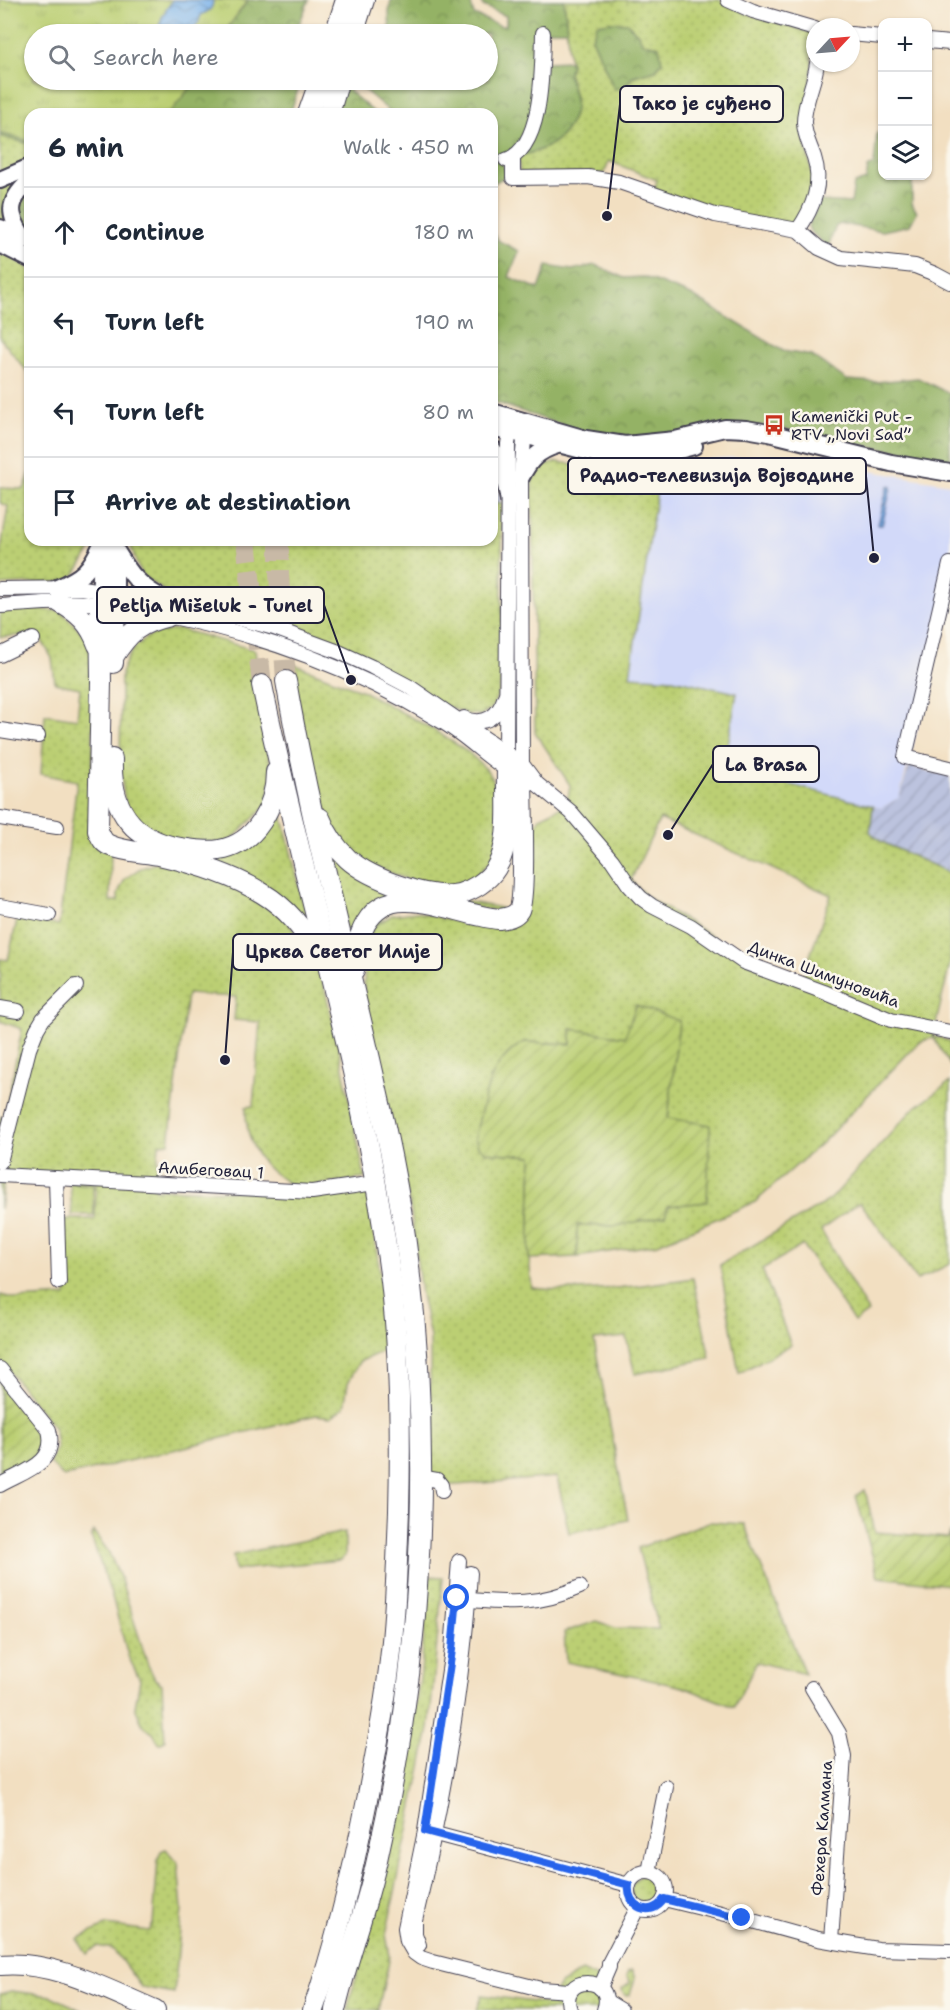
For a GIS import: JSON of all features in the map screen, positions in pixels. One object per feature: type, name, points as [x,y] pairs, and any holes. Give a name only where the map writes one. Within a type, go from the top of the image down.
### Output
[{"type":"highway","points":[[338,24],[346,0]]},
{"type":"highway","points":[[356,24],[364,0]]},
{"type":"highway","points":[[310,108],[316,90]]},
{"type":"highway","points":[[331,108],[336,90]]},
{"type":"highway","points":[[58,595],[86,620],[107,655],[98,831],[104,842],[112,846],[215,871],[262,893],[288,913],[305,933],[335,994]]},
{"type":"highway","points":[[107,598],[111,777],[116,795],[130,823],[143,836],[159,844],[194,850],[218,851],[244,840],[263,820],[271,805],[276,775],[273,742]]},
{"type":"highway","points":[[107,655],[135,629],[153,620],[167,608]]},
{"type":"highway","points":[[286,681],[324,868],[391,1151],[408,1257],[417,1338],[420,1477],[414,1623],[400,1744],[377,1861],[335,2010]]},
{"type":"highway","points":[[262,685],[273,742],[361,1109],[391,1282],[397,1341],[400,1457],[397,1580],[390,1662],[381,1729],[353,1867],[323,1981],[313,2010]]},
{"type":"highway","points":[[306,782],[335,846],[366,872],[408,888],[457,894],[483,883],[496,868],[506,845],[519,770]]},
{"type":"highway","points":[[359,1012],[354,972],[356,946],[365,923],[384,906],[409,901],[499,919],[518,912],[521,907],[522,876],[519,770]]},
{"type":"highway","points":[[0,1965],[21,1965],[56,1971],[79,1978],[155,2010]]},
{"type":"highway","points":[[0,1978],[13,1977],[58,1984],[121,2010]]},
{"type":"highway","points":[[304,2010],[323,1981]]},
{"type":"main road","points":[[0,180],[24,170]]},
{"type":"main road","points":[[24,186],[18,192],[12,206],[14,223],[24,244]]},
{"type":"main road","points":[[0,228],[24,249]]},
{"type":"main road","points":[[0,244],[24,251]]},
{"type":"main road","points":[[498,415],[557,444],[617,459],[638,459],[718,439],[769,433]]},
{"type":"main road","points":[[498,427],[518,426],[625,445],[675,440],[725,428],[769,433],[891,464],[950,473]]},
{"type":"main road","points":[[521,477],[535,455],[557,444]]},
{"type":"main road","points":[[498,459],[509,500]]},
{"type":"main road","points":[[58,595],[89,569],[106,546]]},
{"type":"main road","points":[[107,598],[108,546]]},
{"type":"main road","points":[[110,546],[135,579],[167,608]]},
{"type":"street","points":[[728,0],[753,11],[806,26]]},
{"type":"street","points":[[543,33],[537,118],[526,140],[509,159],[513,178],[588,177],[619,182],[715,215],[798,230],[819,248],[841,258],[915,266],[950,282]]},
{"type":"street","points":[[860,35],[878,37]]},
{"type":"street","points":[[932,41],[950,43]]},
{"type":"street","points":[[798,230],[810,210],[818,185],[815,160],[806,137],[804,123],[815,72]]},
{"type":"street","points":[[518,426],[521,477],[519,770]]},
{"type":"street","points":[[518,426],[509,500],[508,688],[519,770]]},
{"type":"street","points":[[950,564],[905,757],[950,768]]},
{"type":"street","points":[[0,589],[107,598],[239,618],[304,638],[339,652],[411,687],[448,711],[519,770]]},
{"type":"street","points":[[0,606],[58,595]]},
{"type":"street","points":[[167,608],[303,653],[354,674],[442,721],[519,770]]},
{"type":"street","points":[[0,655],[33,639]]},
{"type":"street","points":[[448,711],[470,721],[485,721],[499,711],[508,688]]},
{"type":"street","points":[[0,730],[38,736]]},
{"type":"street","name":"Динка Шимуновића","points":[[519,770],[571,812],[641,898],[691,926],[743,963],[824,992],[891,1020],[950,1032]]},
{"type":"street","points":[[0,818],[57,827]]},
{"type":"street","points":[[0,906],[49,915]]},
{"type":"street","points":[[0,1162],[28,1049],[43,1019],[76,986]]},
{"type":"street","points":[[0,1008],[18,1011]]},
{"type":"street","name":"Алибеговац 1","points":[[0,1174],[312,1192],[376,1190]]},
{"type":"street","points":[[56,1178],[59,1282]]},
{"type":"street","points":[[0,1369],[50,1430],[52,1448],[46,1459],[0,1485]]},
{"type":"street","points":[[420,1477],[437,1480],[442,1491]]},
{"type":"street","points":[[459,1561],[463,1599]]},
{"type":"street","points":[[470,1573],[452,1650],[430,1832],[405,1928],[407,1941],[414,1953],[421,1958],[541,1989],[569,2001],[581,1983],[621,2010]]},
{"type":"street","points":[[463,1599],[528,1602],[560,1595],[580,1587]]},
{"type":"street","name":"Фехера Калмана","points":[[812,1688],[839,1732],[844,1756],[831,1941]]},
{"type":"street","points":[[649,1872],[666,1787]]},
{"type":"street","points":[[430,1832],[629,1885]]},
{"type":"street","points":[[649,1872],[660,1877],[666,1893],[656,1908],[644,1910],[629,1898],[629,1885],[636,1875],[649,1872]]},
{"type":"street","points":[[664,1899],[831,1941],[878,1949],[950,1951]]},
{"type":"street","points":[[600,1995],[609,1963],[638,1907]]},
{"type":"shaded area","points":[[771,455],[950,484],[950,606],[899,798],[881,808],[737,771],[726,756],[630,677],[660,469],[699,460]]},
{"type":"shaded area","points":[[498,486],[502,503],[498,503]]},
{"type":"shaded area","points":[[909,766],[950,776],[950,873],[882,842],[870,832],[873,806],[881,808],[899,798]]},
{"type":"green space","points":[[0,0],[309,0],[299,24],[24,24],[24,90],[298,90],[292,108],[24,108],[24,142],[0,136]]},
{"type":"green space","points":[[0,0],[248,0],[230,24],[24,24],[24,90],[188,90],[174,108],[24,108],[24,139],[0,133]]},
{"type":"green space","points":[[391,0],[470,0],[474,15],[496,24],[390,24]]},
{"type":"green space","points":[[481,0],[564,0],[567,30],[537,30],[536,87],[531,115],[519,141],[511,151],[498,154],[498,108],[386,108],[364,90],[498,90],[498,25],[506,26],[506,16],[483,6]]},
{"type":"green space","points":[[564,0],[719,0],[746,13],[806,31],[806,72],[811,72],[806,148],[815,184],[796,227],[718,212],[654,191],[657,180],[609,161],[604,174],[520,174],[518,156],[544,148],[576,100],[568,73],[571,64]],"holes":[[[638,34],[643,44],[642,73],[614,89],[608,71]]]},
{"type":"green space","points":[[627,23],[643,43],[659,46],[662,62],[656,70],[633,76],[625,87],[614,89],[592,38],[597,24]]},
{"type":"green space","points":[[569,61],[571,64],[569,78],[575,107],[568,128],[557,140],[539,151],[518,156],[547,62]]},
{"type":"green space","points":[[342,90],[349,90],[369,108],[338,108]]},
{"type":"green space","points":[[877,133],[878,180],[912,180],[912,204],[917,212],[910,225],[883,231],[841,224],[836,226],[828,247],[810,231],[808,226],[820,201],[851,203],[854,184],[866,180],[868,168],[874,164]]},
{"type":"green space","points":[[0,136],[24,142],[24,164],[0,176]]},
{"type":"green space","points":[[498,162],[502,163],[508,175],[498,181]]},
{"type":"green space","points":[[24,176],[24,188],[9,227],[0,222],[0,188]]},
{"type":"green space","points":[[24,200],[24,226],[20,215]]},
{"type":"green space","points":[[498,240],[519,251],[509,277],[539,289],[547,266],[572,270],[595,265],[624,278],[644,277],[691,295],[783,351],[812,356],[847,380],[876,382],[918,378],[950,394],[950,464],[912,453],[865,446],[766,425],[669,438],[593,436],[498,403]]},
{"type":"green space","points":[[0,252],[24,264],[24,368],[0,338]]},
{"type":"green space","points":[[512,453],[516,454],[517,740],[513,739]]},
{"type":"green space","points":[[557,462],[629,472],[660,469],[630,676],[673,679],[737,693],[726,756],[737,771],[873,806],[870,832],[882,842],[950,873],[950,964],[933,1036],[950,1041],[950,1065],[933,1037],[918,1043],[824,1141],[755,1202],[658,1244],[577,1257],[576,1225],[616,1226],[668,1118],[679,1021],[625,1037],[571,1029],[571,1044],[524,1042],[490,1079],[475,1138],[485,1152],[532,1156],[529,1259],[532,1288],[592,1290],[693,1278],[710,1358],[635,1374],[626,1337],[594,1340],[628,1520],[569,1533],[557,1477],[431,1487],[430,1337],[421,1295],[411,1211],[364,996],[365,950],[373,927],[392,915],[417,912],[481,928],[512,925],[530,838],[540,817],[567,804],[570,785],[535,732],[532,483],[536,468]],"holes":[[[660,819],[831,895],[803,976],[735,950],[647,897],[631,880]]]},
{"type":"green space","points":[[0,488],[24,489],[24,546],[94,546],[70,581],[0,585],[0,555],[8,506],[0,503]]},
{"type":"green space","points":[[498,503],[502,503],[502,671],[499,692],[492,708],[481,715],[468,714],[446,706],[304,635],[240,612],[171,595],[148,580],[136,562],[131,546],[498,546]]},
{"type":"green space","points":[[172,607],[251,627],[328,653],[387,680],[456,721],[370,676],[317,652],[245,628],[172,611]]},
{"type":"green space","points":[[24,609],[61,611],[95,646],[92,780],[111,852],[110,901],[118,901],[118,893],[125,879],[139,869],[159,862],[215,876],[285,918],[314,960],[322,978],[337,1039],[365,1178],[316,1185],[290,1184],[263,1163],[253,1146],[247,1127],[246,1107],[253,1106],[260,1022],[234,1020],[236,997],[187,994],[169,1143],[159,1144],[155,1189],[271,1192],[307,1198],[367,1191],[382,1284],[387,1349],[359,1362],[348,1383],[344,1407],[331,1417],[316,1415],[63,1477],[50,1463],[57,1446],[54,1427],[0,1360],[0,1295],[17,1299],[66,1296],[63,1219],[95,1219],[96,1183],[4,1180],[0,1209],[0,1117],[4,1118],[22,1029],[0,1021],[0,959],[8,960],[17,920],[59,925],[77,781],[41,774],[45,714],[77,719],[80,688],[55,683],[52,658],[38,634],[0,637],[0,611]]},
{"type":"green space","points":[[179,629],[255,650],[272,776],[267,805],[228,843],[160,840],[126,807],[120,771],[121,673],[135,647],[147,637]]},
{"type":"green space","points":[[291,663],[363,691],[434,730],[468,752],[486,769],[493,779],[496,794],[499,837],[493,859],[471,881],[454,886],[416,883],[354,858],[327,818],[311,778]]},
{"type":"green space","points":[[279,802],[308,923],[268,889],[120,844],[121,838],[199,857],[228,854]]},
{"type":"green space","points":[[326,840],[376,884],[501,908],[500,912],[407,894],[350,950]]},
{"type":"green space","points":[[636,1005],[679,1021],[668,1118],[710,1125],[707,1202],[668,1206],[665,1216],[616,1226],[577,1225],[577,1257],[529,1259],[532,1156],[485,1152],[478,1146],[475,1138],[489,1084],[502,1061],[524,1042],[571,1044],[571,1029],[625,1037]]},
{"type":"green space","points":[[950,1082],[950,1264],[917,1280],[860,1202],[821,1230],[868,1312],[854,1322],[803,1245],[762,1269],[791,1345],[739,1373],[720,1265],[830,1200],[913,1109]]},
{"type":"green space","points":[[70,1183],[93,1185],[94,1215],[72,1215]]},
{"type":"green space","points":[[0,1377],[45,1433],[45,1442],[38,1456],[0,1479]]},
{"type":"green space","points":[[865,1490],[875,1532],[948,1538],[950,1532],[950,1585],[878,1577],[856,1496]]},
{"type":"green space","points":[[709,1522],[744,1524],[805,1674],[757,1662],[734,1707],[683,1687],[566,1662],[564,1632],[597,1621],[615,1628],[659,1629],[638,1548]]},
{"type":"green space","points":[[93,1531],[108,1551],[120,1577],[148,1665],[155,1679],[162,1684],[165,1741],[159,1744],[153,1732],[143,1726],[135,1707],[140,1680],[128,1656],[113,1600],[91,1536]]},
{"type":"green space","points":[[345,1532],[345,1556],[340,1560],[235,1570],[233,1555]]},
{"type":"green space","points":[[429,1576],[443,1577],[429,1729],[386,1935],[390,1956],[378,2010],[347,2010],[387,1862],[404,1776],[421,1672]]},
{"type":"green space","points":[[166,1849],[178,1863],[182,1909],[174,1993],[141,1987],[113,1949],[97,1946],[87,1954],[77,1939],[107,1925],[149,1931],[153,1924],[158,1859],[161,1851]]},
{"type":"green space","points":[[647,1875],[659,1879],[663,1891],[659,1903],[647,1907],[635,1903],[631,1891],[635,1879]]},
{"type":"green space","points":[[582,1971],[604,1981],[615,2010],[477,2010],[482,1995],[548,2004],[560,1984]]},
{"type":"green space","points":[[632,1971],[635,1978],[630,1995],[626,1996],[622,1989],[630,1983],[626,1976]]},
{"type":"green space","points":[[11,1991],[51,1996],[81,2010],[0,2010],[0,1994]]},
{"type":"water","points":[[173,0],[213,0],[211,8],[201,15],[197,24],[160,24]]},
{"type":"water","points":[[888,486],[891,487],[882,525],[878,525]]},
{"type":"tunnel","points":[[247,546],[262,685]]},
{"type":"tunnel","points":[[279,546],[286,681]]},
{"type":"place","name":"Тако је суђено","points":[[607,216]]},
{"type":"place","name":"Kamenički Put - RTV „Novi Sad”","points":[[774,425]]},
{"type":"place","name":"Радио-телевизија Војводине","points":[[874,558]]},
{"type":"place","name":"Petlja Mišeluk - Tunel","points":[[351,680]]},
{"type":"place","name":"La Brasa","points":[[668,835]]},
{"type":"place","name":"Црква Светог Илије","points":[[225,1060]]},
{"type":"route","points":[[457,1598],[452,1650],[425,1831],[629,1885],[629,1898],[644,1910],[656,1908],[664,1899],[742,1918]]}]
